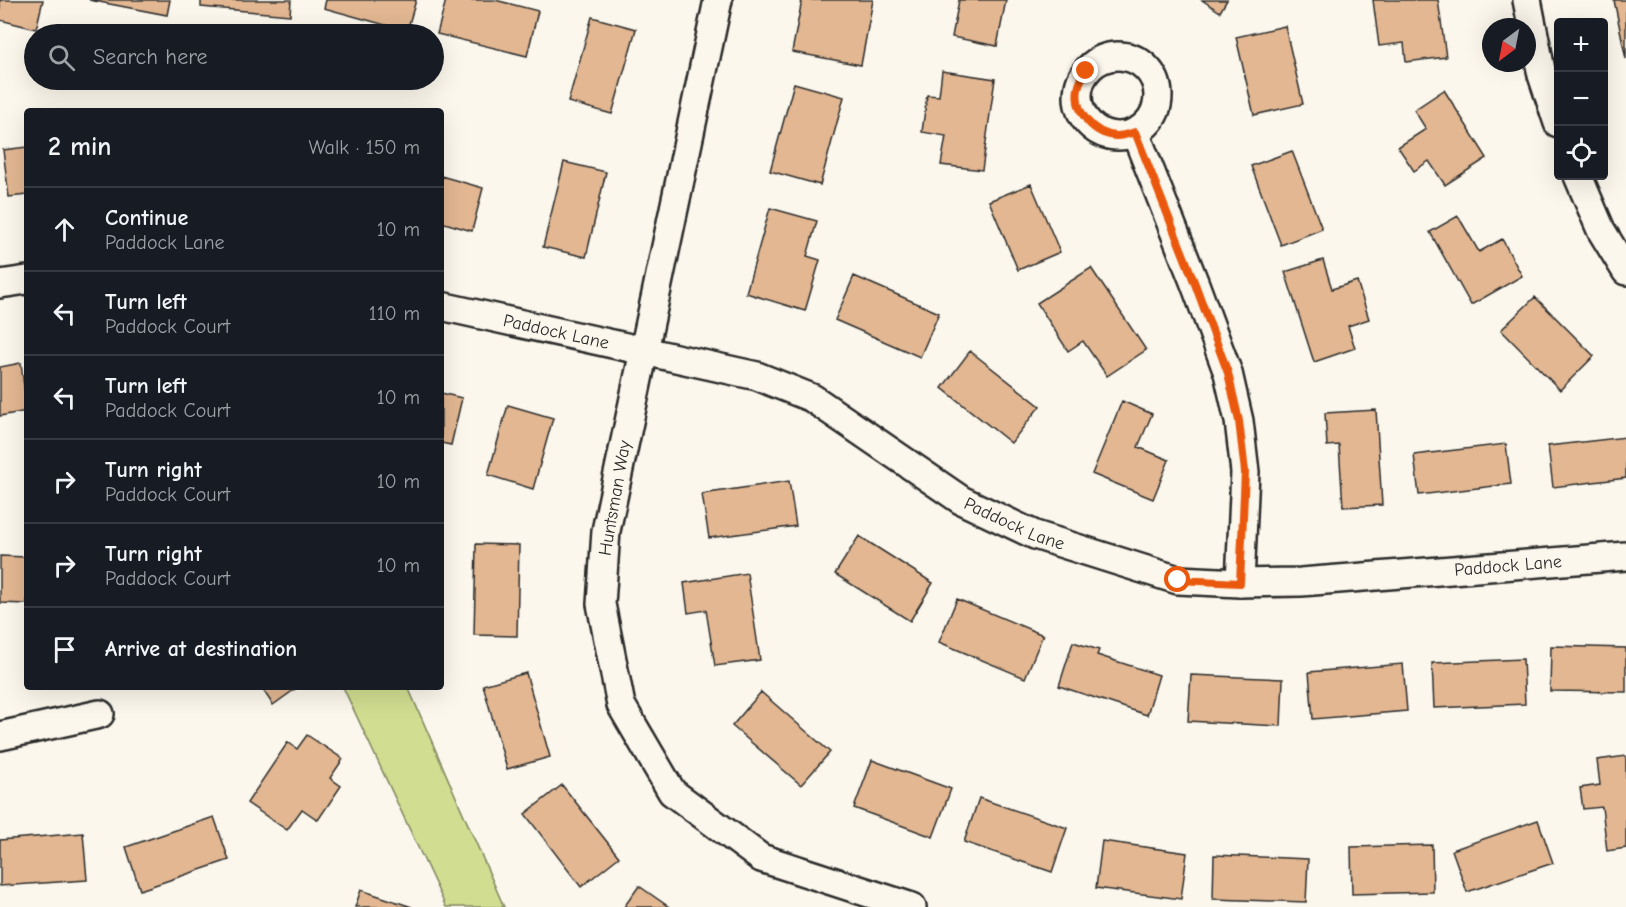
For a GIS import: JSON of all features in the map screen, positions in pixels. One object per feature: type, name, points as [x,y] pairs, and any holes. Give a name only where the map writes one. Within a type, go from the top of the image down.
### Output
[{"type":"street","name":"Huntsman Way","points":[[718,0],[606,531],[601,604],[621,705],[672,792],[761,858],[912,907]]},
{"type":"street","points":[[1527,0],[1542,75],[1554,111]]},
{"type":"street","points":[[1135,132],[1228,373],[1239,421],[1245,472],[1240,583]]},
{"type":"street","points":[[1580,180],[1601,230],[1626,271]]},
{"type":"street","points":[[0,284],[24,280]]},
{"type":"street","name":"Paddock Lane","points":[[444,307],[757,376],[812,398],[961,500],[1035,535],[1178,580],[1240,583],[1301,582],[1626,556]]},
{"type":"street","points":[[0,736],[100,714]]},
{"type":"green space","points":[[344,690],[409,690],[504,907],[446,907]]},
{"type":"building","points":[[0,0],[43,0],[37,24],[24,24],[24,26],[0,20]]},
{"type":"building","points":[[89,0],[170,0],[167,15]]},
{"type":"building","points":[[201,0],[291,0],[290,15],[201,7]]},
{"type":"building","points":[[326,0],[416,0],[409,24],[382,24],[324,8]]},
{"type":"building","points":[[446,0],[495,0],[538,11],[527,56],[444,36],[444,24],[440,24]]},
{"type":"building","points":[[802,0],[873,0],[861,65],[792,52]]},
{"type":"building","points":[[959,0],[1006,0],[997,46],[952,37]]},
{"type":"building","points":[[1202,0],[1227,0],[1220,12]]},
{"type":"building","points":[[1373,0],[1438,0],[1446,57],[1406,62],[1404,43],[1379,46]]},
{"type":"building","points":[[1614,0],[1626,0],[1626,59]]},
{"type":"building","points":[[592,17],[636,29],[612,114],[568,102]]},
{"type":"building","points":[[1285,26],[1303,104],[1254,115],[1236,37]]},
{"type":"building","points":[[942,71],[995,79],[982,170],[941,165],[946,136],[922,132],[927,95],[939,96]]},
{"type":"building","points":[[794,83],[844,97],[820,185],[770,171]]},
{"type":"building","points":[[1444,90],[1487,158],[1445,185],[1429,161],[1414,171],[1398,147],[1426,129],[1414,110]]},
{"type":"building","points":[[24,147],[24,195],[9,197],[3,150]]},
{"type":"building","points":[[1292,151],[1322,229],[1281,245],[1251,166]]},
{"type":"building","points":[[564,162],[606,172],[586,257],[543,247]]},
{"type":"building","points":[[444,177],[483,188],[472,231],[444,223]]},
{"type":"building","points":[[1031,184],[1060,252],[1018,270],[989,201]]},
{"type":"building","points":[[770,208],[817,221],[807,256],[820,260],[805,311],[746,293]]},
{"type":"building","points":[[1458,216],[1479,252],[1502,239],[1522,276],[1471,305],[1430,232]]},
{"type":"building","points":[[1323,260],[1332,289],[1357,281],[1369,319],[1348,326],[1355,348],[1314,362],[1285,272]]},
{"type":"building","points":[[1091,268],[1146,350],[1107,376],[1083,341],[1068,351],[1037,303]]},
{"type":"building","points":[[854,276],[939,313],[920,357],[835,320]]},
{"type":"building","points":[[1535,297],[1594,356],[1560,390],[1501,330]]},
{"type":"building","points":[[970,351],[1040,406],[1011,443],[942,388]]},
{"type":"building","points":[[21,363],[24,412],[0,416],[0,367]]},
{"type":"building","points":[[444,394],[462,398],[451,445],[444,444]]},
{"type":"building","points":[[1122,401],[1152,414],[1138,447],[1169,460],[1153,499],[1092,474]]},
{"type":"building","points":[[508,405],[553,418],[533,489],[488,475]]},
{"type":"building","points":[[1376,410],[1382,505],[1343,507],[1339,445],[1327,446],[1325,413]]},
{"type":"building","points":[[1626,437],[1626,478],[1553,487],[1548,446]]},
{"type":"building","points":[[1506,444],[1511,484],[1419,495],[1414,455]]},
{"type":"building","points":[[789,481],[796,526],[709,538],[702,494]]},
{"type":"building","points":[[859,536],[933,583],[910,621],[835,574]]},
{"type":"building","points":[[476,544],[519,545],[517,636],[474,635]]},
{"type":"building","points":[[0,556],[24,557],[24,604],[0,603]]},
{"type":"building","points":[[747,573],[760,660],[715,666],[706,610],[688,613],[684,583]]},
{"type":"building","points":[[957,599],[1043,635],[1025,678],[939,642]]},
{"type":"building","points":[[1073,642],[1099,650],[1097,655],[1159,675],[1147,715],[1059,686]]},
{"type":"building","points":[[1551,646],[1626,648],[1626,692],[1550,691]]},
{"type":"building","points":[[1523,659],[1525,704],[1434,708],[1432,663]]},
{"type":"building","points":[[1403,664],[1407,711],[1313,719],[1309,672]]},
{"type":"building","points":[[526,673],[550,757],[507,769],[483,685]]},
{"type":"building","points":[[1191,675],[1283,679],[1281,726],[1188,721]]},
{"type":"building","points":[[263,690],[294,690],[273,705]]},
{"type":"building","points":[[761,692],[830,752],[801,785],[732,726]]},
{"type":"building","points":[[307,735],[343,759],[330,778],[341,786],[318,820],[302,809],[287,830],[247,803],[288,742],[297,749]]},
{"type":"building","points":[[1626,756],[1626,848],[1607,851],[1602,807],[1583,809],[1580,788],[1600,785],[1597,760]]},
{"type":"building","points":[[872,760],[951,789],[933,837],[854,808]]},
{"type":"building","points":[[562,785],[619,857],[581,887],[525,814]]},
{"type":"building","points":[[979,798],[1067,828],[1052,872],[964,842]]},
{"type":"building","points":[[214,817],[229,860],[140,890],[126,847]]},
{"type":"building","points":[[1538,820],[1553,863],[1467,892],[1452,850]]},
{"type":"building","points":[[83,833],[87,880],[0,886],[0,840]]},
{"type":"building","points":[[1102,841],[1187,853],[1181,899],[1096,888]]},
{"type":"building","points":[[1432,845],[1433,892],[1352,894],[1351,847]]},
{"type":"building","points":[[1214,855],[1308,859],[1306,902],[1213,899]]},
{"type":"building","points":[[639,886],[669,907],[624,907]]},
{"type":"building","points":[[361,890],[412,907],[355,907]]},
{"type":"route","points":[[1086,71],[1078,87],[1078,105],[1086,121],[1100,132],[1118,136],[1135,132],[1228,373],[1239,421],[1245,472],[1240,583],[1178,580]]}]
